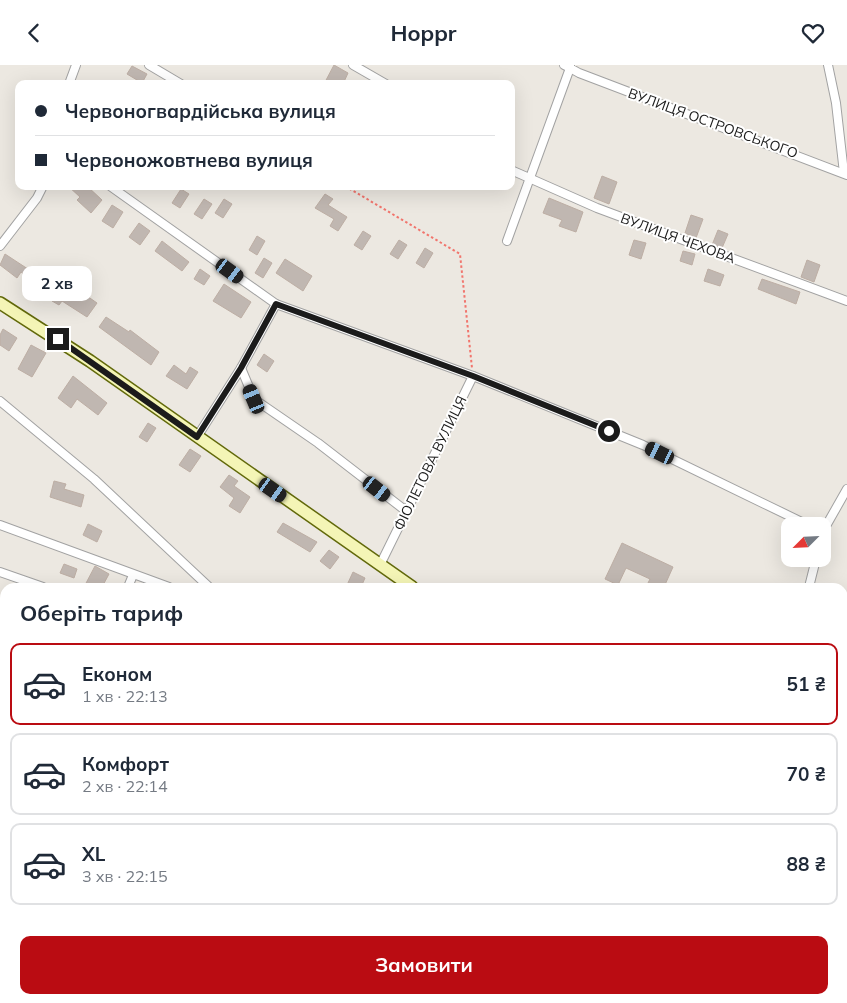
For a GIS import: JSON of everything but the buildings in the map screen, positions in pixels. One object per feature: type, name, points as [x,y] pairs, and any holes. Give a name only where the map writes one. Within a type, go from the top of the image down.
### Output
[{"type":"street","points":[[70,80],[76,65]]},
{"type":"street","points":[[149,65],[174,80]]},
{"type":"street","points":[[353,65],[379,80]]},
{"type":"street","points":[[828,65],[836,103],[845,174]]},
{"type":"street","points":[[507,241],[568,66]]},
{"type":"street","name":"ВУЛИЦЯ ОСТРОВСЬКОГО","points":[[568,66],[579,73],[845,174]]},
{"type":"street","name":"ВУЛИЦЯ ЧЕХОВА","points":[[515,172],[596,208],[847,301]]},
{"type":"street","points":[[0,246],[41,190]]},
{"type":"street","points":[[116,190],[276,304],[473,376],[643,445],[791,517]]},
{"type":"street","points":[[197,437],[241,368],[276,304]]},
{"type":"street","points":[[3,307],[90,361],[406,583]]},
{"type":"street","points":[[241,368],[254,399],[318,443],[406,511]]},
{"type":"street","name":"ФІОЛЕТОВА ВУЛИЦЯ","points":[[380,565],[473,376]]},
{"type":"street","points":[[0,401],[94,479],[205,583]]},
{"type":"street","points":[[831,518],[847,489]]},
{"type":"street","points":[[0,525],[157,583]]},
{"type":"street","points":[[810,583],[814,567]]},
{"type":"street","points":[[0,572],[32,583]]},
{"type":"street","points":[[129,583],[132,575]]},
{"type":"path","points":[[352,190],[460,254],[473,376]]},
{"type":"route","points":[[58,339],[197,437],[241,368],[276,304],[473,376],[609,431]]}]
